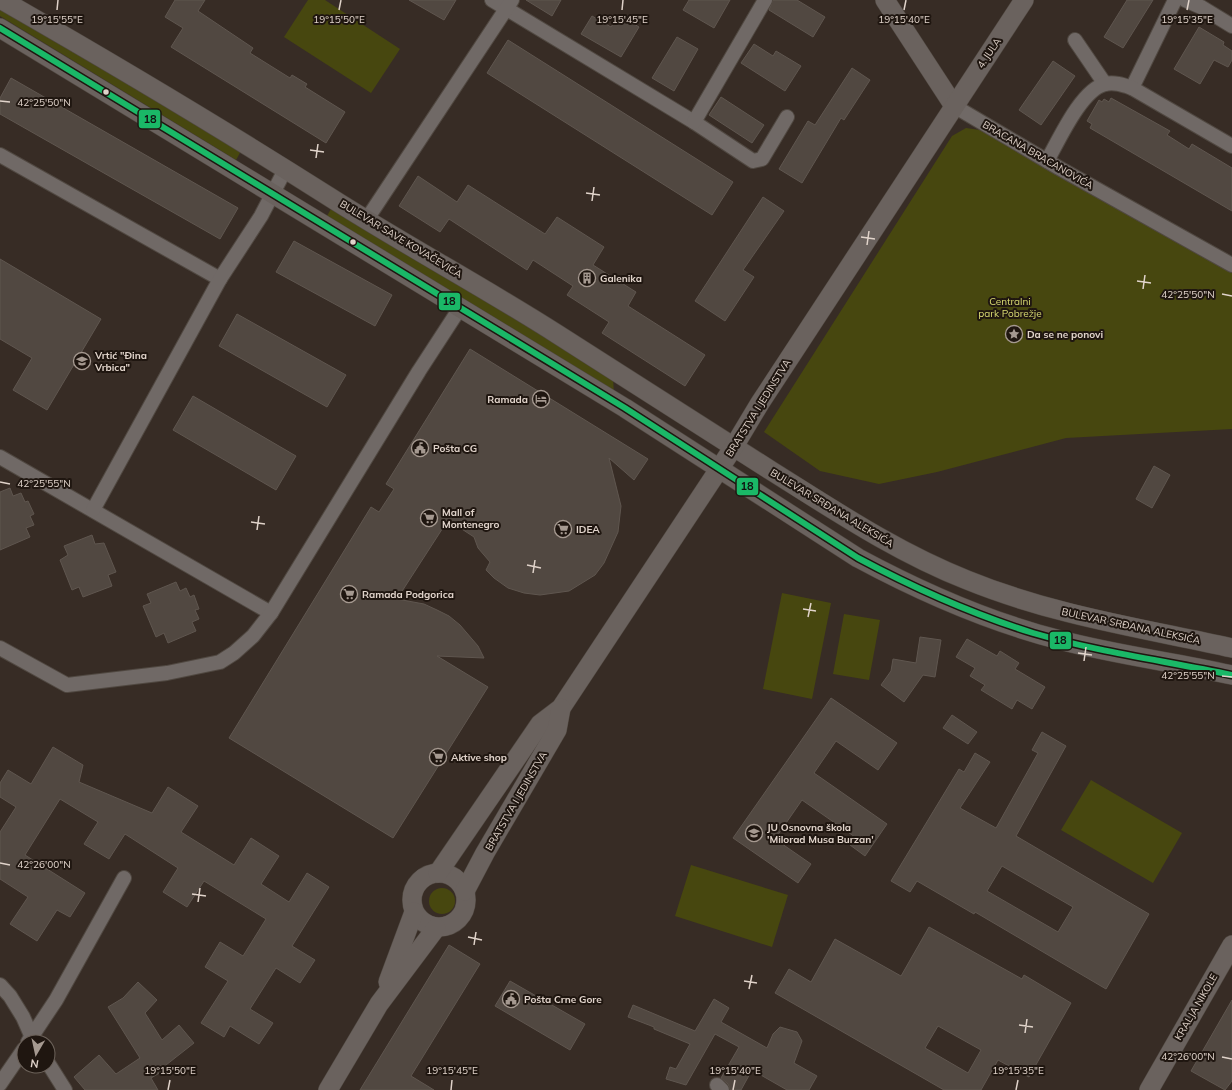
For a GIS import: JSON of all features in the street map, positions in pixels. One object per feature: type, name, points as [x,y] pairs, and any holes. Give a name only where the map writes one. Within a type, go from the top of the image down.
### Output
[{"type":"main road","name":"BULEVAR SAVE KOVAČEVIĆA","points":[[2,0],[60,32],[286,168],[367,219],[514,306],[733,448]]},
{"type":"main road","name":"BRACANA BRACANOVIĆA","points":[[884,0],[954,106]]},
{"type":"main road","name":"4. JULA","points":[[954,106],[1024,0]]},
{"type":"main road","points":[[0,28],[720,468],[858,558],[897,579],[952,605],[1005,624],[1061,640],[1232,675]]},
{"type":"main road","name":"BRATSTVA I JEDINSTVA","points":[[438,873],[540,724],[564,704],[720,468],[760,403],[849,269],[954,106]]},
{"type":"main road","name":"BULEVAR SRĐANA ALEKSIĆA","points":[[733,448],[872,534],[926,562],[965,579],[1014,598],[1068,614],[1232,648]]},
{"type":"main road","name":"BRATSTVA I JEDINSTVA","points":[[465,891],[485,853],[557,730],[564,704]]},
{"type":"main road","points":[[438,873],[447,874],[455,878],[465,891],[467,900],[466,909],[455,924],[436,928],[427,926],[414,912],[412,894],[416,886],[429,875],[438,873]]},
{"type":"main road","points":[[379,1004],[414,912]]},
{"type":"main road","points":[[328,1090],[379,1004],[436,928]]},
{"type":"main road","name":"KRALJA NIKOLE","points":[[1149,1090],[1232,945]]},
{"type":"street","points":[[492,0],[509,5],[753,161],[762,159],[787,117]]},
{"type":"street","points":[[694,122],[765,0]]},
{"type":"street","points":[[1132,88],[1174,0]]},
{"type":"street","points":[[1185,0],[1201,7],[1232,26]]},
{"type":"street","points":[[367,219],[509,5]]},
{"type":"street","points":[[1075,40],[1105,84]]},
{"type":"street","points":[[1047,161],[1084,99],[1094,89],[1105,84],[1117,83],[1132,88],[1232,146]]},
{"type":"street","name":"BRACANA BRACANOVIĆA","points":[[954,106],[1047,161],[1232,265]]},
{"type":"street","points":[[0,155],[220,279]]},
{"type":"street","points":[[92,510],[220,279],[261,216],[286,168]]},
{"type":"street","points":[[0,648],[67,685],[166,673],[220,662],[234,653],[253,636],[271,613],[419,371],[460,308]]},
{"type":"street","points":[[0,457],[271,613]]},
{"type":"street","points":[[35,1034],[124,878]]},
{"type":"street","points":[[0,985],[10,996],[23,1017],[28,1034]]},
{"type":"street","points":[[0,1084],[16,1062]]},
{"type":"street","points":[[55,1074],[65,1090]]},
{"type":"green space","points":[[308,0],[325,0],[400,49],[371,93],[284,37]]},
{"type":"green space","points":[[0,9],[241,151],[236,160],[0,16]]},
{"type":"green space","name":"Centralni park Pobrežje","points":[[966,128],[987,131],[1232,272],[1232,429],[1066,438],[937,472],[879,484],[820,471],[764,432],[952,136]]},
{"type":"green space","points":[[332,207],[613,379],[614,393],[327,216]]},
{"type":"green space","points":[[782,593],[831,603],[812,699],[763,689]]},
{"type":"green space","points":[[844,614],[880,620],[869,680],[833,674]]},
{"type":"green space","points":[[1091,780],[1182,833],[1153,883],[1061,830]]},
{"type":"green space","points":[[691,865],[788,895],[772,947],[675,916]]},
{"type":"green space","points":[[442,888],[451,892],[455,901],[451,910],[442,914],[433,910],[429,901],[433,892]]},
{"type":"building","points":[[175,0],[205,0],[198,11],[253,48],[250,53],[290,78],[292,75],[307,84],[305,87],[345,112],[326,143],[171,47],[183,28],[165,17]]},
{"type":"building","points":[[409,0],[456,0],[444,20]]},
{"type":"building","points":[[526,0],[561,0],[552,16]]},
{"type":"building","points":[[689,0],[730,0],[714,28],[683,10]]},
{"type":"building","points":[[773,0],[797,0],[825,17],[813,37],[769,10]]},
{"type":"building","points":[[1127,0],[1153,0],[1123,48],[1104,37]]},
{"type":"building","points":[[619,15],[639,27],[621,57],[581,34],[592,16],[611,27]]},
{"type":"building","points":[[1199,27],[1224,42],[1223,45],[1232,51],[1232,60],[1228,67],[1214,60],[1200,84],[1174,69]]},
{"type":"building","points":[[677,37],[698,49],[674,91],[652,78]]},
{"type":"building","points":[[508,40],[733,182],[712,215],[487,73]]},
{"type":"building","points":[[754,44],[773,56],[776,51],[801,66],[785,91],[741,63]]},
{"type":"building","points":[[1053,61],[1075,76],[1041,125],[1019,110]]},
{"type":"building","points":[[852,68],[870,80],[844,120],[841,118],[802,183],[779,169],[808,121],[815,125]]},
{"type":"building","points":[[11,78],[238,208],[220,239],[0,114],[0,98]]},
{"type":"building","points":[[721,97],[764,125],[752,143],[709,115]]},
{"type":"building","points":[[1111,98],[1170,131],[1167,135],[1189,149],[1192,144],[1232,168],[1232,211],[1090,128],[1092,124],[1087,121],[1099,100],[1102,102],[1104,99],[1109,102]]},
{"type":"building","name":"Galenika","points":[[418,176],[457,202],[468,185],[545,234],[557,217],[604,247],[593,265],[636,292],[628,306],[705,355],[685,386],[602,333],[609,322],[567,295],[573,286],[533,260],[527,270],[449,219],[440,232],[399,206]]},
{"type":"building","points":[[763,197],[784,211],[743,270],[754,277],[725,321],[695,301]]},
{"type":"building","points":[[294,241],[392,295],[375,326],[276,272]]},
{"type":"building","points":[[0,259],[101,319],[47,410],[13,390],[32,358],[0,339]]},
{"type":"building","points":[[237,314],[346,375],[327,407],[219,346]]},
{"type":"building","name":"Ramada Podgorica","points":[[470,349],[648,459],[634,480],[609,458],[621,506],[618,532],[604,563],[595,575],[569,591],[540,595],[524,593],[508,588],[486,570],[490,562],[478,548],[474,537],[448,520],[397,599],[424,604],[449,616],[460,625],[478,646],[484,658],[437,656],[488,687],[393,838],[229,738],[371,507],[379,512],[394,489],[386,484]]},
{"type":"building","points":[[193,396],[296,456],[276,490],[173,430]]},
{"type":"building","points":[[1154,466],[1170,475],[1152,508],[1136,499]]},
{"type":"building","points":[[10,488],[13,496],[21,493],[25,502],[28,501],[34,514],[30,516],[34,525],[26,528],[30,537],[0,550],[0,492]]},
{"type":"building","points":[[92,535],[95,544],[104,543],[116,572],[108,575],[112,586],[83,597],[79,587],[72,590],[60,560],[68,555],[64,546]]},
{"type":"building","points":[[176,582],[180,591],[186,588],[190,597],[194,595],[199,609],[195,610],[199,619],[192,622],[196,631],[168,643],[164,633],[156,637],[143,606],[151,603],[147,594]]},
{"type":"building","points":[[920,637],[941,640],[935,677],[923,675],[904,702],[881,685],[891,671],[893,659],[916,663]]},
{"type":"building","points":[[967,639],[997,656],[1000,651],[1019,663],[1015,669],[1045,687],[1032,709],[1017,700],[1012,709],[981,690],[985,685],[970,676],[975,668],[956,657]]},
{"type":"building","points":[[831,698],[897,743],[878,770],[836,741],[814,773],[887,824],[865,856],[850,845],[855,837],[802,800],[775,839],[811,864],[798,883],[733,838]]},
{"type":"building","points":[[952,715],[977,732],[968,744],[943,728]]},
{"type":"building","points":[[1042,732],[1066,746],[1016,836],[1149,914],[1106,989],[975,912],[974,914],[917,881],[910,892],[891,881],[959,769],[964,772],[975,753],[990,762],[960,808],[996,828],[1038,753],[1032,750]],"holes":[[[1002,866],[1073,907],[1058,932],[987,891]]]},
{"type":"building","points":[[53,747],[83,765],[79,782],[152,813],[168,787],[198,806],[181,832],[234,865],[251,838],[279,856],[261,884],[289,902],[307,873],[329,887],[292,946],[315,960],[300,983],[276,968],[250,1009],[273,1023],[259,1044],[230,1026],[224,1037],[201,1023],[228,981],[205,967],[220,942],[243,956],[266,919],[204,881],[187,907],[163,892],[178,868],[125,834],[109,859],[84,844],[98,822],[60,799],[25,855],[85,893],[70,917],[57,910],[37,941],[10,924],[28,897],[0,879],[0,832],[16,807],[0,797],[0,783],[8,770],[31,784]]},
{"type":"building","points":[[929,927],[1022,979],[1024,975],[1071,1003],[1029,1077],[998,1060],[981,1090],[944,1090],[775,993],[789,969],[811,982],[835,939],[901,976]],"holes":[[[938,1026],[981,1050],[968,1073],[925,1048]]]},
{"type":"building","points":[[449,945],[480,964],[411,1076],[434,1090],[360,1090]]},
{"type":"building","points":[[510,981],[585,1024],[570,1050],[495,1006]]},
{"type":"building","points":[[138,982],[157,1000],[145,1013],[162,1040],[179,1025],[194,1043],[166,1065],[168,1068],[151,1078],[158,1090],[85,1090],[74,1077],[99,1055],[116,1074],[140,1058],[108,1007],[123,998]]},
{"type":"building","points":[[714,999],[729,1008],[721,1022],[767,1048],[773,1034],[780,1027],[797,1032],[802,1041],[794,1063],[817,1076],[809,1090],[787,1090],[752,1070],[741,1090],[730,1090],[728,1084],[721,1078],[739,1047],[715,1034],[686,1085],[666,1079],[670,1067],[676,1069],[690,1044],[654,1029],[654,1027],[628,1017],[633,1005],[695,1031]]},
{"type":"building","points":[[1232,1000],[1232,1081],[1225,1090],[1191,1071]]},
{"type":"transit line","name":"18","points":[[0,28],[625,408],[858,558],[900,580],[944,600],[1010,626],[1082,646],[1232,675]]},
{"type":"place","name":"Galenika","points":[[587,278]]},
{"type":"place","name":"Da se ne ponovi","points":[[1014,334]]},
{"type":"place","name":"Vrtić \"Đina Vrbica\"","points":[[82,361]]},
{"type":"place","name":"Ramada","points":[[541,399]]},
{"type":"place","name":"Pošta CG","points":[[420,448]]},
{"type":"place","name":"Mall of Montenegro","points":[[429,518]]},
{"type":"place","name":"IDEA","points":[[563,529]]},
{"type":"place","name":"Ramada Podgorica","points":[[349,594]]},
{"type":"place","name":"Aktive shop","points":[[438,757]]},
{"type":"place","name":"JU Osnovna škola 'Milorad Musa Burzan'","points":[[754,833]]},
{"type":"place","name":"Pošta Crne Gore","points":[[511,999]]}]
